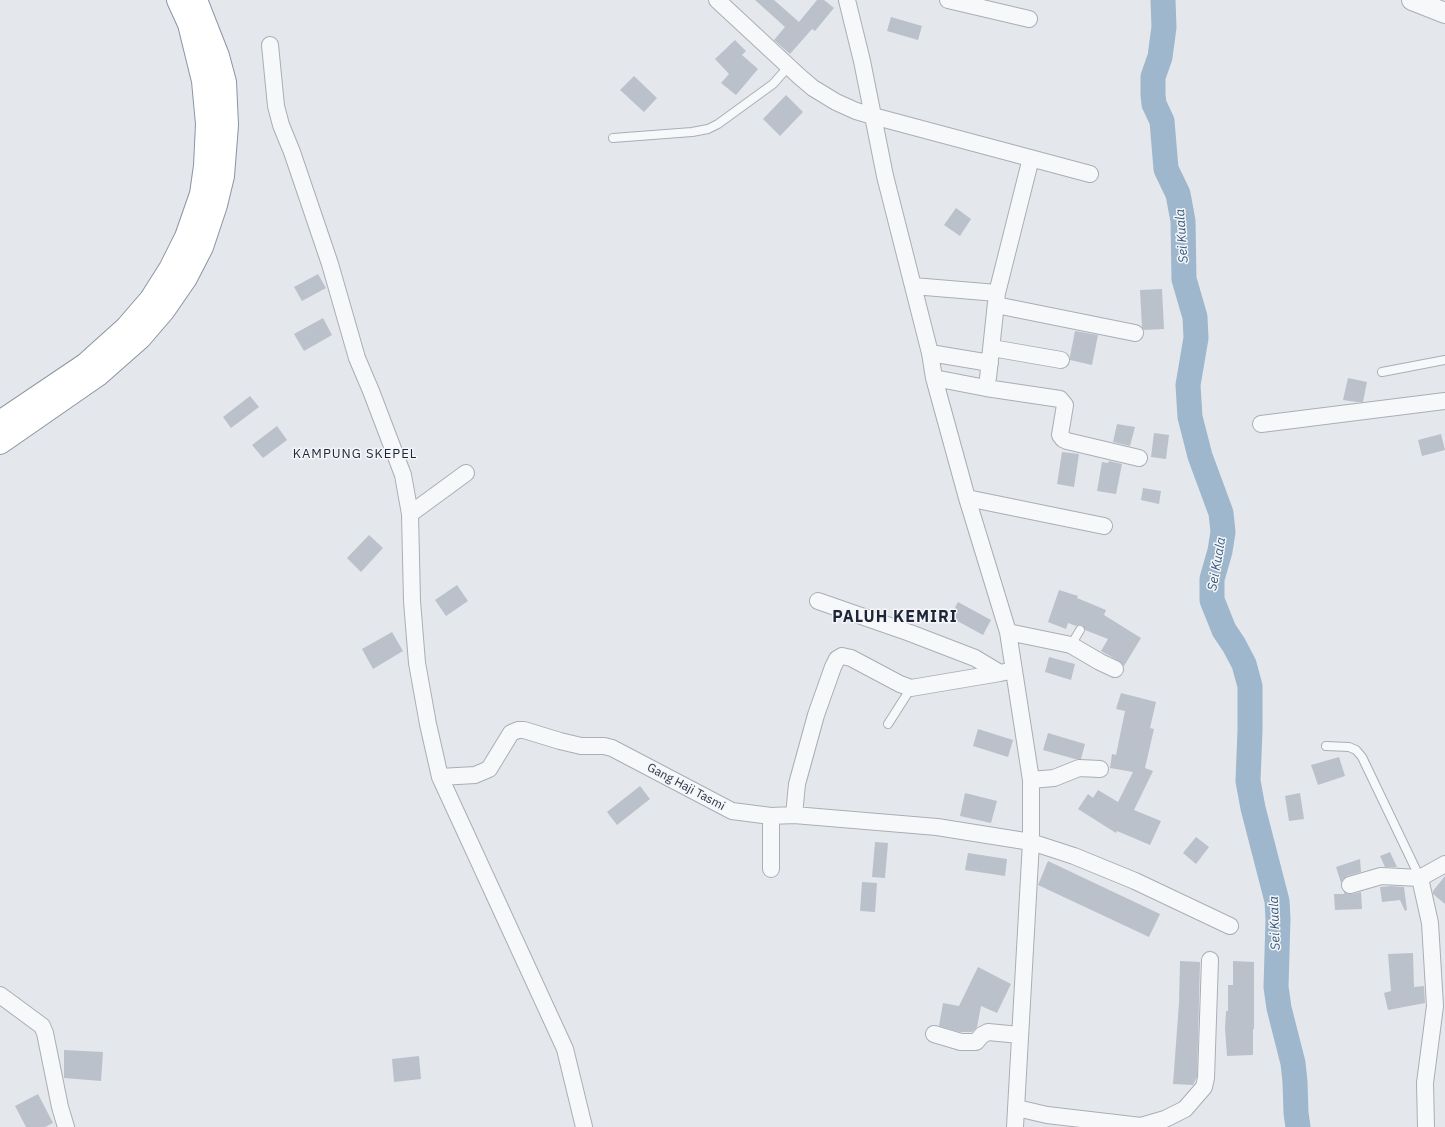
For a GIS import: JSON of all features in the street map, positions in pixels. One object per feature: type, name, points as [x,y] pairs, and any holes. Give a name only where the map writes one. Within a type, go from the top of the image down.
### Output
[{"type":"highway","points":[[0,422],[86,364],[126,328],[151,299],[170,269],[186,237],[201,194],[205,166],[207,124],[203,81],[189,24],[178,0]]},
{"type":"highway","points":[[0,442],[98,376],[140,338],[164,310],[186,278],[202,247],[216,205],[223,176],[227,125],[225,82],[218,56],[196,0]]},
{"type":"street","points":[[717,0],[800,77],[813,88],[836,102],[856,111],[873,116],[1090,174]]},
{"type":"street","points":[[948,0],[1029,19]]},
{"type":"street","points":[[1412,0],[1445,13]]},
{"type":"street","points":[[846,1],[862,61],[885,176],[930,353],[934,378],[967,498],[1008,632],[1007,672],[1031,780],[1031,842],[1015,1127]]},
{"type":"street","points":[[270,45],[276,106],[281,125],[292,152],[330,264],[357,358],[403,475],[410,514],[412,601],[417,663],[428,724],[440,777],[565,1049],[584,1127]]},
{"type":"street","points":[[990,363],[997,299],[1031,158]]},
{"type":"street","points":[[913,286],[997,299],[1134,333]]},
{"type":"street","points":[[930,353],[990,363],[1061,360]]},
{"type":"street","points":[[934,378],[1060,400],[1065,405],[1060,435],[1063,439],[1139,458]]},
{"type":"street","points":[[1260,424],[1445,401]]},
{"type":"street","points":[[410,514],[466,473]]},
{"type":"street","points":[[967,498],[1104,526]]},
{"type":"street","points":[[818,601],[910,633],[1007,672]]},
{"type":"street","points":[[1008,632],[1071,645],[1115,669]]},
{"type":"street","points":[[794,815],[797,784],[816,715],[837,659],[842,656],[851,658],[900,684],[911,688],[1007,672]]},
{"type":"street","name":"Gang Haji Tasmi","points":[[440,777],[475,775],[484,772],[489,769],[511,733],[518,730],[524,730],[560,742],[581,746],[604,746],[612,748],[732,811],[771,816],[794,815],[937,827],[1031,842],[1074,856],[1135,881],[1230,926]]},
{"type":"street","points":[[1031,780],[1054,778],[1079,768],[1100,769]]},
{"type":"street","points":[[771,816],[771,869]]},
{"type":"street","points":[[1350,884],[1381,876],[1420,878],[1445,864]]},
{"type":"street","points":[[1420,878],[1430,923],[1435,1006],[1425,1084],[1426,1127]]},
{"type":"street","points":[[1017,1108],[1047,1115],[1141,1126],[1166,1119],[1185,1109],[1204,1087],[1206,1078],[1210,960]]},
{"type":"street","points":[[0,995],[42,1026],[46,1032],[60,1107],[66,1127]]},
{"type":"street","points":[[934,1034],[961,1042],[976,1042],[982,1034],[988,1032],[1020,1035]]},
{"type":"lane","points":[[613,138],[692,132],[708,129],[718,124],[773,84],[789,66]]},
{"type":"lane","points":[[1382,372],[1445,360]]},
{"type":"lane","points":[[1071,645],[1080,630]]},
{"type":"lane","points":[[888,724],[911,688]]},
{"type":"lane","points":[[1326,746],[1349,747],[1356,750],[1362,756],[1420,878]]},
{"type":"building","points":[[755,0],[774,0],[799,22],[817,0],[824,0],[834,8],[815,31],[812,29],[790,54],[774,40],[785,27]]},
{"type":"building","points":[[891,17],[922,26],[918,40],[887,31]]},
{"type":"building","points":[[735,40],[746,51],[742,55],[758,69],[736,95],[721,83],[729,74],[715,59]]},
{"type":"building","points":[[634,76],[657,98],[644,112],[620,90]]},
{"type":"building","points":[[786,95],[803,112],[780,136],[763,119]]},
{"type":"building","points":[[956,208],[971,219],[960,236],[944,225]]},
{"type":"building","points":[[318,274],[326,288],[302,301],[294,287]]},
{"type":"building","points":[[1162,289],[1164,329],[1144,330],[1142,328],[1140,290]]},
{"type":"building","points":[[323,318],[332,335],[304,351],[294,334]]},
{"type":"building","points":[[1075,331],[1098,335],[1092,365],[1070,360]]},
{"type":"building","points":[[1348,378],[1367,382],[1363,402],[1343,400]]},
{"type":"building","points":[[250,396],[259,407],[231,428],[223,417]]},
{"type":"building","points":[[1117,424],[1135,427],[1130,446],[1113,442]]},
{"type":"building","points":[[277,426],[287,440],[263,458],[252,445]]},
{"type":"building","points":[[1154,433],[1169,435],[1166,459],[1151,457]]},
{"type":"building","points":[[1441,434],[1445,450],[1422,456],[1418,440]]},
{"type":"building","points":[[1062,452],[1079,454],[1074,487],[1057,484]]},
{"type":"building","points":[[1109,461],[1122,464],[1116,494],[1097,491],[1102,462],[1108,463]]},
{"type":"building","points":[[1143,488],[1161,491],[1159,504],[1141,500]]},
{"type":"building","points":[[369,535],[383,548],[361,572],[347,558]]},
{"type":"building","points":[[457,585],[468,601],[446,616],[435,600]]},
{"type":"building","points":[[1059,590],[1078,596],[1077,598],[1106,610],[1104,615],[1141,638],[1124,666],[1119,661],[1101,651],[1108,639],[1085,630],[1082,625],[1076,626],[1068,623],[1066,629],[1048,622]]},
{"type":"building","points":[[958,602],[991,620],[983,635],[950,617]]},
{"type":"building","points":[[392,632],[403,651],[373,669],[362,649]]},
{"type":"building","points":[[1049,657],[1075,664],[1071,680],[1045,672]]},
{"type":"building","points":[[1121,693],[1156,702],[1150,728],[1154,729],[1145,768],[1153,771],[1134,810],[1161,821],[1150,845],[1117,831],[1116,833],[1078,809],[1088,794],[1093,798],[1098,790],[1118,802],[1133,772],[1110,768],[1112,754],[1116,755],[1125,711],[1116,709]]},
{"type":"building","points":[[978,729],[1013,740],[1008,757],[973,746]]},
{"type":"building","points":[[1048,733],[1085,744],[1081,759],[1075,759],[1043,750]]},
{"type":"building","points":[[1339,757],[1345,776],[1318,785],[1311,765]]},
{"type":"building","points":[[640,786],[650,799],[617,825],[607,812]]},
{"type":"building","points":[[965,793],[997,801],[991,823],[960,816]]},
{"type":"building","points":[[1300,793],[1304,819],[1289,821],[1285,796]]},
{"type":"building","points":[[1196,837],[1209,847],[1196,864],[1183,853]]},
{"type":"building","points":[[875,842],[888,843],[885,878],[872,877]]},
{"type":"building","points":[[1390,852],[1397,867],[1385,867],[1380,856]]},
{"type":"building","points":[[968,853],[1007,859],[1005,876],[965,870]]},
{"type":"building","points":[[1360,859],[1361,872],[1347,876],[1341,883],[1336,867]]},
{"type":"building","points":[[1048,861],[1160,914],[1149,937],[1038,885]]},
{"type":"building","points":[[1445,876],[1445,904],[1433,894],[1433,891]]},
{"type":"building","points":[[862,882],[877,883],[875,912],[860,911]]},
{"type":"building","points":[[1380,887],[1404,887],[1407,910],[1405,911],[1400,900],[1382,902]]},
{"type":"building","points":[[1344,892],[1352,894],[1361,892],[1362,909],[1335,910],[1334,894],[1344,894]]},
{"type":"building","points":[[1413,953],[1414,987],[1424,986],[1425,1003],[1388,1010],[1384,993],[1391,991],[1388,954]]},
{"type":"building","points":[[1180,961],[1200,962],[1197,1077],[1193,1085],[1173,1084],[1179,1003]]},
{"type":"building","points":[[1233,961],[1254,962],[1253,1055],[1227,1056],[1225,1028],[1226,1011],[1228,1011],[1228,985],[1233,985]]},
{"type":"building","points":[[978,967],[1011,984],[997,1013],[981,1006],[977,1027],[972,1032],[960,1032],[939,1026],[943,1003],[959,1006]]},
{"type":"building","points":[[64,1050],[103,1052],[101,1081],[64,1078]]},
{"type":"building","points":[[419,1056],[421,1079],[394,1082],[392,1059]]},
{"type":"building","points":[[38,1094],[53,1123],[45,1127],[26,1127],[15,1106]]},
{"type":"waterway","name":"Sei Kuala","points":[[1163,0],[1164,27],[1160,57],[1153,77],[1153,95],[1154,104],[1162,121],[1166,169],[1178,194],[1183,221],[1184,279],[1195,317],[1196,338],[1188,385],[1190,417],[1200,456],[1221,513],[1223,532],[1220,551],[1212,579],[1212,600],[1224,630],[1244,664],[1250,686],[1248,781],[1253,808],[1277,901],[1278,919],[1276,987],[1279,1008],[1293,1063],[1298,1127]]},
{"type":"district","name":"KAMPUNG SKEPEL","points":[[355,454]]},
{"type":"district","name":"PALUH KEMIRI","points":[[895,617]]}]
